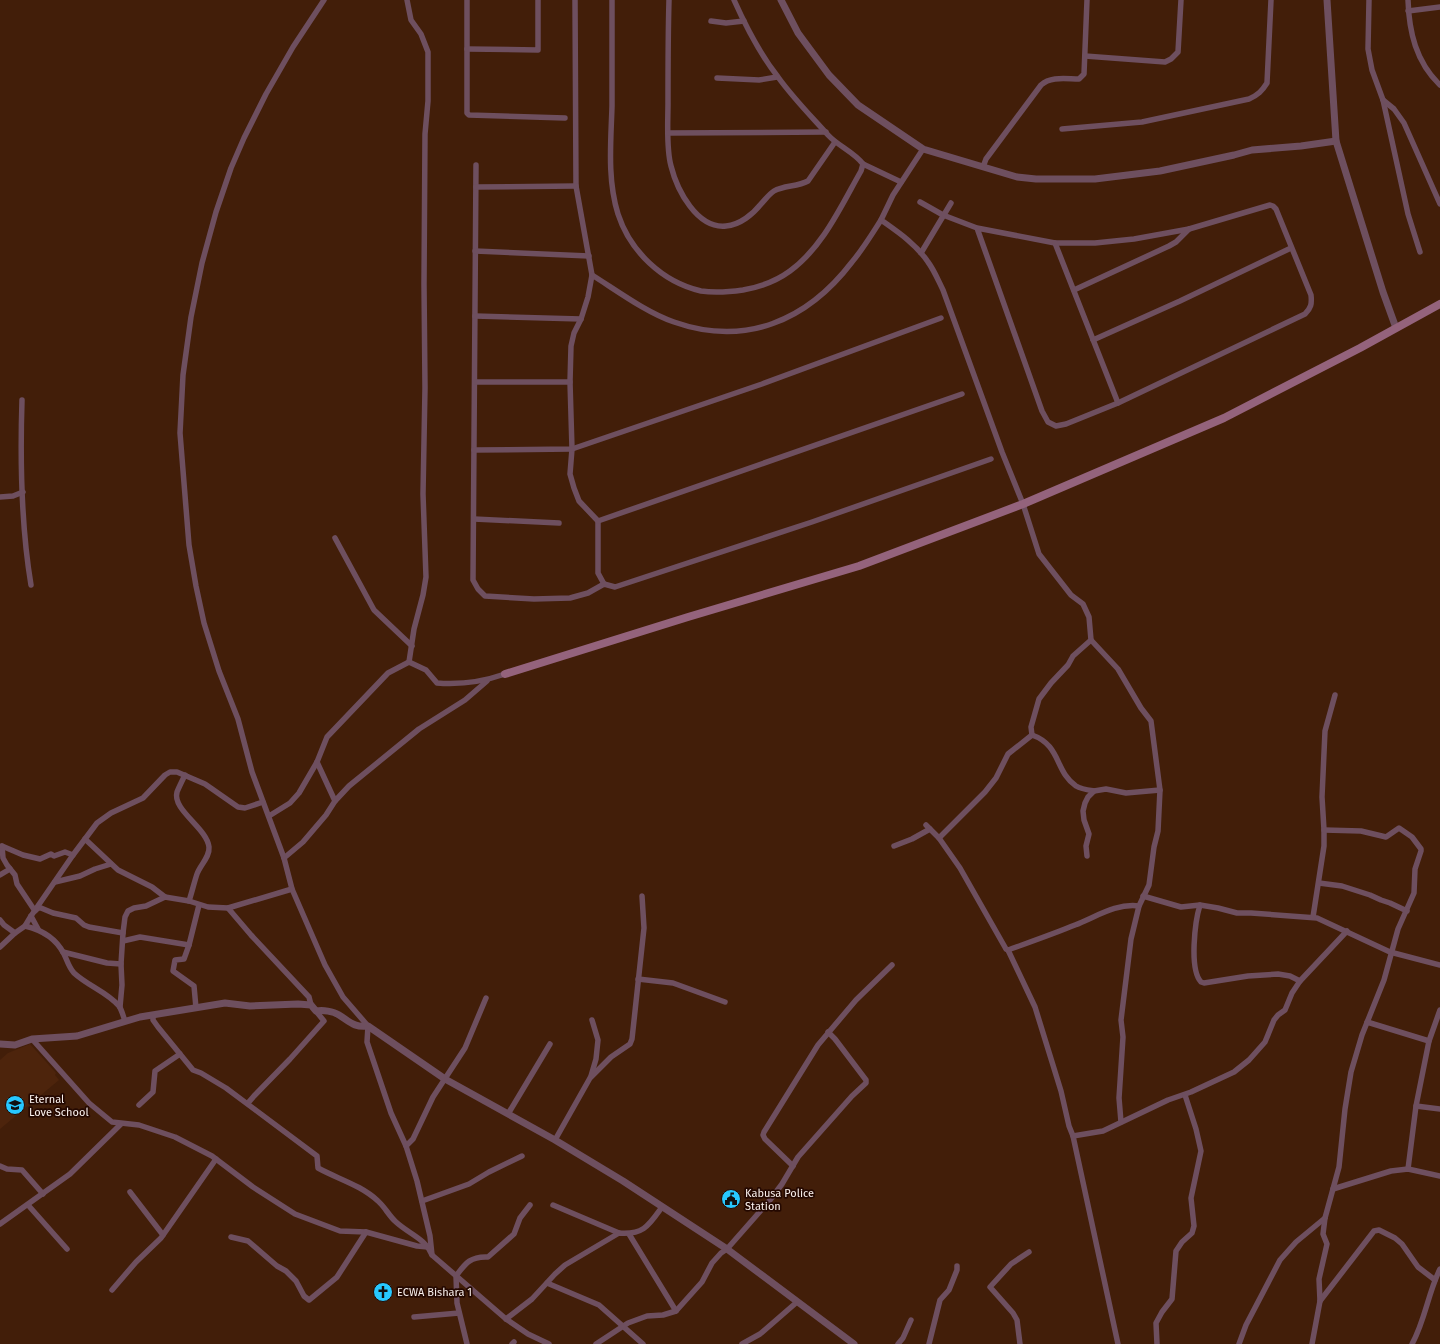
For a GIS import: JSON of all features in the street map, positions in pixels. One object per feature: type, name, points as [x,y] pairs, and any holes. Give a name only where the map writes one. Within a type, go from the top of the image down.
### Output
[{"type":"main road","points":[[506,674],[858,566],[1023,504],[1224,418],[1360,348],[1440,304]]},
{"type":"street","points":[[324,0],[293,47],[266,94],[231,168],[216,212],[202,263],[191,317],[183,375],[180,440],[189,544],[204,622],[219,671],[238,719],[251,769],[284,858],[292,889],[325,965],[343,997],[368,1026],[445,1079],[555,1140],[623,1181],[727,1249],[854,1344]]},
{"type":"street","points":[[269,816],[290,803],[299,793],[317,762],[327,737],[388,674],[409,662],[414,629],[423,595],[426,577],[423,494],[425,388],[425,134],[428,101],[428,52],[421,34],[411,20],[407,0]]},
{"type":"street","points":[[467,0],[467,113],[469,115],[565,118]]},
{"type":"street","points":[[467,49],[538,50],[538,0]]},
{"type":"street","points":[[575,0],[576,186],[592,275],[588,297],[581,319],[574,333],[571,346],[570,382],[572,450],[570,474],[580,501],[598,522],[598,574],[604,584],[615,587],[812,522],[991,459]]},
{"type":"street","points":[[612,0],[612,186],[618,213],[633,245],[669,278],[700,290],[713,292],[734,292],[751,289],[776,280],[800,263],[811,252],[823,236],[861,171],[863,164]]},
{"type":"street","points":[[668,0],[668,132],[670,165],[678,187],[685,200],[698,215],[710,223],[725,226],[734,225],[751,214],[772,192],[808,181],[835,142]]},
{"type":"street","points":[[734,0],[744,22],[777,77],[835,142],[863,164],[901,182]]},
{"type":"street","points":[[780,0],[798,33],[829,75],[858,105],[923,149],[1026,179],[1086,180],[1160,171],[1234,156],[1252,150],[1301,146],[1336,141]]},
{"type":"street","points":[[983,167],[986,159],[1041,85],[1050,79],[1079,79],[1082,77],[1084,72],[1087,0]]},
{"type":"street","points":[[1085,56],[1165,62],[1172,59],[1178,52],[1181,0]]},
{"type":"street","points":[[1062,129],[1142,122],[1249,99],[1256,96],[1262,91],[1267,83],[1271,0]]},
{"type":"street","points":[[1327,0],[1336,141],[1383,292],[1396,328]]},
{"type":"street","points":[[1370,0],[1368,49],[1372,70],[1383,100],[1408,214],[1420,252]]},
{"type":"street","points":[[1408,0],[1408,11],[1413,39],[1418,55],[1434,79],[1440,85]]},
{"type":"street","points":[[1408,11],[1440,7]]},
{"type":"street","points":[[711,22],[744,22]]},
{"type":"street","points":[[717,78],[759,80],[777,77]]},
{"type":"street","points":[[1383,100],[1394,109],[1404,123],[1440,204]]},
{"type":"street","points":[[668,132],[826,132]]},
{"type":"street","points":[[592,275],[640,306],[672,322],[694,328],[729,332],[749,331],[775,324],[790,317],[824,293],[853,262],[881,220],[901,182],[923,149]]},
{"type":"street","points":[[476,165],[476,382],[473,580],[478,589],[485,596],[534,599],[570,598],[588,593],[604,584]]},
{"type":"street","points":[[476,187],[576,186]]},
{"type":"street","points":[[920,202],[943,215],[976,228],[1055,243],[1095,243],[1134,239],[1189,229],[1270,205],[1276,209],[1311,295],[1311,308],[1305,314],[1118,403],[1066,424],[1056,426],[1048,422],[1042,411],[976,228]]},
{"type":"street","points":[[921,253],[950,203]]},
{"type":"street","points":[[881,220],[902,234],[921,253],[934,270],[943,290],[1002,452],[1023,504],[1039,554],[1070,596],[1083,604],[1087,610],[1090,640],[1118,669],[1141,708],[1151,721],[1160,790],[1158,831],[1148,885],[1139,906],[1131,939],[1121,1020],[1123,1037],[1120,1098],[1121,1122]]},
{"type":"street","points":[[1074,290],[1169,246],[1176,242],[1189,229]]},
{"type":"street","points":[[1055,243],[1118,403]]},
{"type":"street","points":[[1093,340],[1180,301],[1291,248]]},
{"type":"street","points":[[475,251],[589,256]]},
{"type":"street","points":[[475,316],[581,319]]},
{"type":"street","points":[[474,450],[572,450],[757,386],[941,318]]},
{"type":"street","points":[[476,382],[570,382]]},
{"type":"street","points":[[598,522],[962,394]]},
{"type":"street","points":[[22,400],[20,455],[26,556],[31,586]]},
{"type":"street","points":[[0,497],[13,496],[22,492]]},
{"type":"street","points":[[474,519],[559,523]]},
{"type":"street","points":[[335,538],[374,610],[412,646]]},
{"type":"street","points":[[1032,735],[1031,727],[1039,699],[1051,682],[1068,665],[1073,656],[1090,640]]},
{"type":"street","points":[[409,662],[426,670],[437,683],[456,684],[487,681],[506,674]]},
{"type":"street","points":[[284,858],[303,842],[326,815],[335,801],[349,786],[419,730],[465,700],[487,681]]},
{"type":"street","points":[[1313,917],[1324,846],[1322,797],[1325,731],[1335,695]]},
{"type":"street","points":[[1032,735],[1048,743],[1062,770],[1072,782],[1080,788],[1094,791],[1106,789],[1126,793],[1160,790]]},
{"type":"street","points":[[939,838],[985,792],[996,778],[1008,754],[1032,735]]},
{"type":"street","points":[[317,762],[335,801]]},
{"type":"street","points":[[0,947],[25,926],[73,855],[97,824],[111,813],[143,798],[165,775],[170,772],[177,772],[206,784],[238,807],[245,808],[263,802]]},
{"type":"street","points":[[185,775],[176,794],[178,802],[206,836],[209,846],[207,856],[197,874],[189,901]]},
{"type":"street","points":[[1087,856],[1086,846],[1089,834],[1084,820],[1083,811],[1088,797],[1094,791]]},
{"type":"street","points":[[894,846],[912,839],[928,827],[939,838],[960,868],[1002,943],[1008,950],[1035,1007],[1061,1090],[1069,1126],[1073,1136],[1118,1344]]},
{"type":"street","points":[[1312,1344],[1320,1301],[1319,1279],[1328,1244],[1323,1234],[1325,1218],[1339,1167],[1345,1109],[1353,1061],[1384,980],[1398,929],[1414,893],[1415,869],[1421,851],[1421,848],[1412,837],[1399,828],[1386,837],[1361,831],[1324,830]]},
{"type":"street","points":[[85,839],[118,870],[152,887],[165,897],[189,901],[208,907],[228,908],[292,889]]},
{"type":"street","points":[[35,911],[17,884],[15,875],[3,858],[2,846],[23,855],[40,858],[51,854],[54,856],[65,852],[73,855]]},
{"type":"street","points":[[55,882],[80,876],[111,864]]},
{"type":"street","points":[[0,875],[10,869]]},
{"type":"street","points":[[1319,883],[1342,886],[1390,903],[1407,911]]},
{"type":"street","points":[[590,1078],[611,1057],[630,1044],[632,1039],[644,928],[642,896]]},
{"type":"street","points":[[1143,896],[1181,907],[1200,905],[1237,913],[1313,917],[1322,919],[1392,952],[1440,965]]},
{"type":"street","points":[[125,1021],[120,1007],[123,933],[127,910],[146,906],[165,897]]},
{"type":"street","points":[[196,1008],[194,986],[173,971],[175,960],[184,958],[189,945],[199,905]]},
{"type":"street","points":[[1008,950],[1088,920],[1107,911],[1129,905],[1139,906]]},
{"type":"street","points":[[1200,905],[1196,918],[1194,949],[1197,976],[1201,982],[1204,983],[1248,976],[1278,974],[1290,976],[1300,981]]},
{"type":"street","points":[[35,911],[38,908],[41,908],[53,913],[76,918],[84,926],[123,933]]},
{"type":"street","points":[[228,908],[309,997],[311,1005],[324,1021],[248,1103]]},
{"type":"street","points":[[31,916],[38,929]]},
{"type":"street","points":[[0,920],[15,933]]},
{"type":"street","points":[[25,926],[38,929],[49,935],[61,948],[73,971],[120,1007]]},
{"type":"street","points":[[1073,1136],[1103,1131],[1168,1100],[1234,1072],[1257,1053],[1265,1042],[1274,1020],[1285,1010],[1292,993],[1300,981],[1347,931]]},
{"type":"street","points":[[123,941],[140,937],[189,945]]},
{"type":"street","points":[[63,952],[107,964],[121,964]]},
{"type":"street","points":[[793,1166],[765,1139],[763,1135],[764,1132],[818,1045],[856,1000],[892,965]]},
{"type":"street","points":[[638,979],[673,983],[725,1002]]},
{"type":"street","points":[[406,1146],[413,1139],[433,1097],[465,1048],[486,998]]},
{"type":"street","points":[[0,1044],[15,1045],[32,1039],[77,1036],[125,1021],[225,1003],[250,1006],[298,1004],[311,1005],[316,1010],[323,1010],[337,1014],[350,1024],[360,1027],[368,1026]]},
{"type":"street","points":[[1408,1169],[1416,1106],[1429,1041],[1440,1010]]},
{"type":"street","points":[[153,1015],[158,1027],[193,1070],[201,1073],[248,1103],[318,1156],[318,1168],[353,1183],[378,1201],[396,1222],[418,1237],[428,1247],[432,1255],[506,1319],[528,1334],[549,1344]]},
{"type":"street","points":[[555,1140],[590,1078],[596,1059],[598,1040],[592,1020]]},
{"type":"street","points":[[1367,1022],[1429,1041]]},
{"type":"street","points":[[368,1026],[367,1042],[391,1114],[406,1146],[417,1181],[430,1236],[432,1255]]},
{"type":"street","points":[[596,1344],[628,1323],[647,1316],[663,1315],[676,1311],[702,1282],[712,1263],[721,1252],[727,1249],[770,1200],[798,1157],[866,1082],[835,1039],[828,1032]]},
{"type":"street","points":[[32,1039],[89,1103],[112,1122],[139,1125],[175,1137],[216,1159],[252,1187],[294,1214],[340,1231],[366,1232],[417,1246],[428,1247]]},
{"type":"street","points":[[508,1114],[550,1044]]},
{"type":"street","points":[[139,1105],[153,1092],[155,1070],[180,1054]]},
{"type":"street","points":[[1158,1344],[1156,1323],[1172,1298],[1176,1251],[1182,1242],[1192,1234],[1194,1226],[1191,1198],[1201,1151],[1185,1094]]},
{"type":"street","points":[[1416,1106],[1440,1109]]},
{"type":"street","points":[[0,1224],[70,1174],[120,1124]]},
{"type":"street","points":[[422,1201],[469,1184],[489,1172],[522,1156]]},
{"type":"street","points":[[112,1290],[136,1262],[163,1235],[216,1159]]},
{"type":"street","points":[[0,1166],[8,1169],[22,1170],[43,1194]]},
{"type":"street","points":[[1333,1189],[1391,1171],[1408,1169],[1440,1176]]},
{"type":"street","points":[[130,1192],[163,1235]]},
{"type":"street","points":[[553,1204],[620,1233],[629,1234],[639,1232],[650,1223],[662,1207]]},
{"type":"street","points":[[28,1205],[67,1249]]},
{"type":"street","points":[[467,1344],[459,1313],[456,1276],[469,1261],[480,1257],[488,1257],[514,1234],[520,1218],[530,1205]]},
{"type":"street","points":[[1239,1344],[1246,1325],[1280,1260],[1296,1242],[1325,1218]]},
{"type":"street","points":[[1320,1301],[1374,1231],[1379,1230],[1395,1238],[1402,1244],[1418,1267],[1435,1280]]},
{"type":"street","points":[[230,1237],[248,1241],[277,1266],[286,1271],[296,1281],[304,1296],[309,1300],[337,1277],[366,1232]]},
{"type":"street","points":[[506,1319],[532,1299],[565,1265],[620,1233]]},
{"type":"street","points":[[629,1234],[676,1311]]},
{"type":"street","points":[[423,1243],[430,1236]]},
{"type":"street","points":[[1020,1344],[1017,1320],[1013,1313],[990,1287],[1011,1264],[1029,1252]]},
{"type":"street","points":[[929,1344],[933,1333],[940,1300],[949,1290],[957,1270],[957,1266]]},
{"type":"street","points":[[1412,1344],[1419,1331],[1435,1280],[1440,1269]]},
{"type":"street","points":[[547,1284],[599,1305],[643,1344]]},
{"type":"street","points":[[742,1344],[760,1334],[796,1302]]},
{"type":"street","points":[[414,1317],[459,1313]]},
{"type":"street","points":[[898,1344],[903,1338],[911,1320]]},
{"type":"shaded area","name":"Eternal Love School","points":[[30,1044],[56,1073],[55,1075],[59,1080],[0,1129],[0,1060],[8,1053]]},
{"type":"place","name":"Eternal Love School","points":[[15,1105]]},
{"type":"place","name":"Kabusa Police Station","points":[[731,1199]]},
{"type":"place","name":"ECWA Bishara 1","points":[[383,1292]]}]
